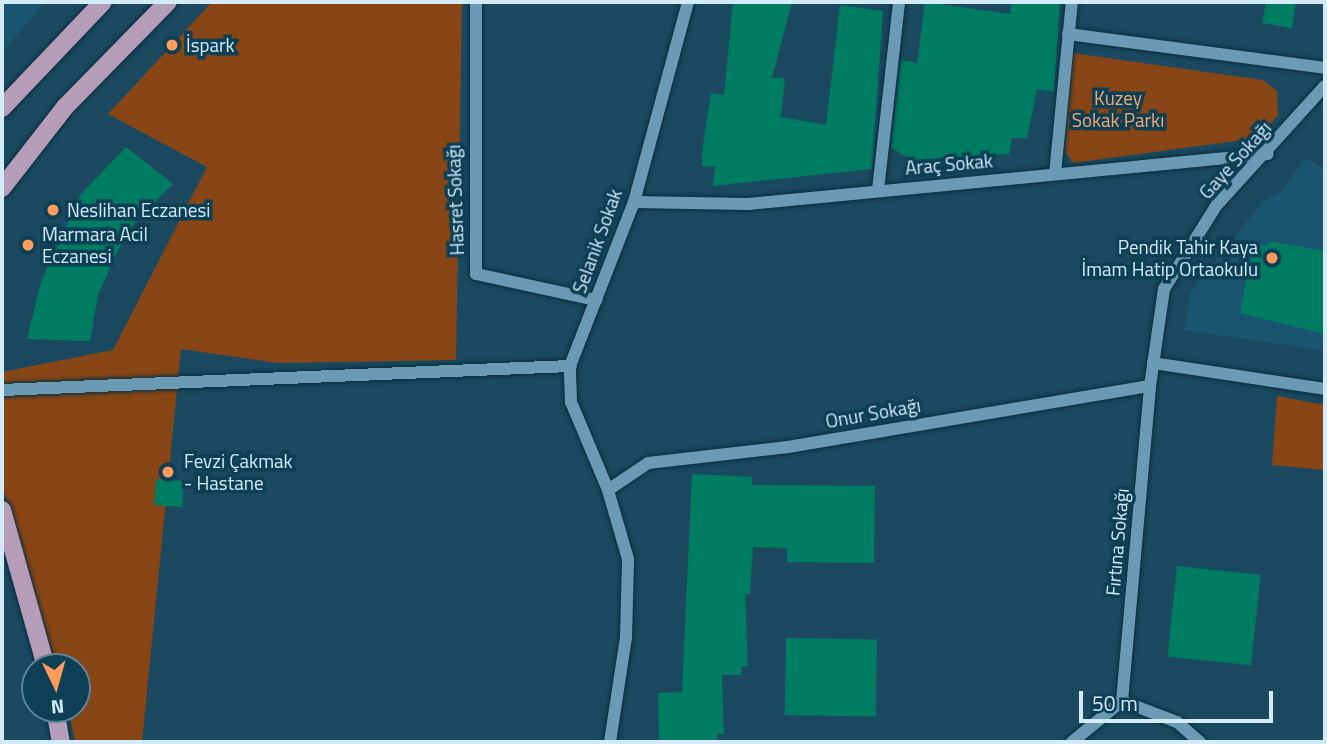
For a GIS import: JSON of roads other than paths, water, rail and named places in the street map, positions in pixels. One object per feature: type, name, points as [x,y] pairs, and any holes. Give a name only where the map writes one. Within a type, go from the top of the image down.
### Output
[{"type":"main road","points":[[2,108],[103,2]]},
{"type":"main road","points":[[2,188],[82,88],[168,2]]},
{"type":"main road","points":[[2,510],[42,653]]},
{"type":"main road","points":[[58,723],[61,742]]},
{"type":"street","name":"Hasret Sokağı","points":[[476,2],[476,274],[596,300]]},
{"type":"street","name":"Selanik Sokak","points":[[610,742],[626,638],[628,559],[608,490],[571,402],[570,366],[634,202],[688,2]]},
{"type":"street","points":[[878,190],[899,2]]},
{"type":"street","points":[[1055,174],[1072,2]]},
{"type":"street","points":[[1068,34],[1325,68]]},
{"type":"street","name":"Gaye Sokağı","points":[[1150,386],[1164,289],[1216,206],[1268,154],[1325,86]]},
{"type":"street","name":"Araç Sokak","points":[[634,202],[748,204],[1268,154]]},
{"type":"street","points":[[1153,363],[1325,389]]},
{"type":"street","points":[[2,390],[570,366]]},
{"type":"street","name":"Onur Sokağı","points":[[608,490],[648,463],[788,447],[1150,386]]},
{"type":"street","name":"Fırtına Sokağı","points":[[1122,701],[1150,386]]},
{"type":"street","points":[[1072,742],[1122,701],[1177,722],[1200,742]]},
{"type":"place","name":"İspark","points":[[172,45]]},
{"type":"place","name":"Neslihan Eczanesi","points":[[53,210]]},
{"type":"place","name":"Marmara Acil Eczanesi","points":[[28,245]]},
{"type":"place","name":"Pendik Tahir Kaya İmam Hatip Ortaokulu","points":[[1272,258]]},
{"type":"place","name":"Fevzi Çakmak - Hastane","points":[[168,472]]},
{"type":"park label","name":"Kuzey Sokak Parkı","points":[[1118,109]]}]
